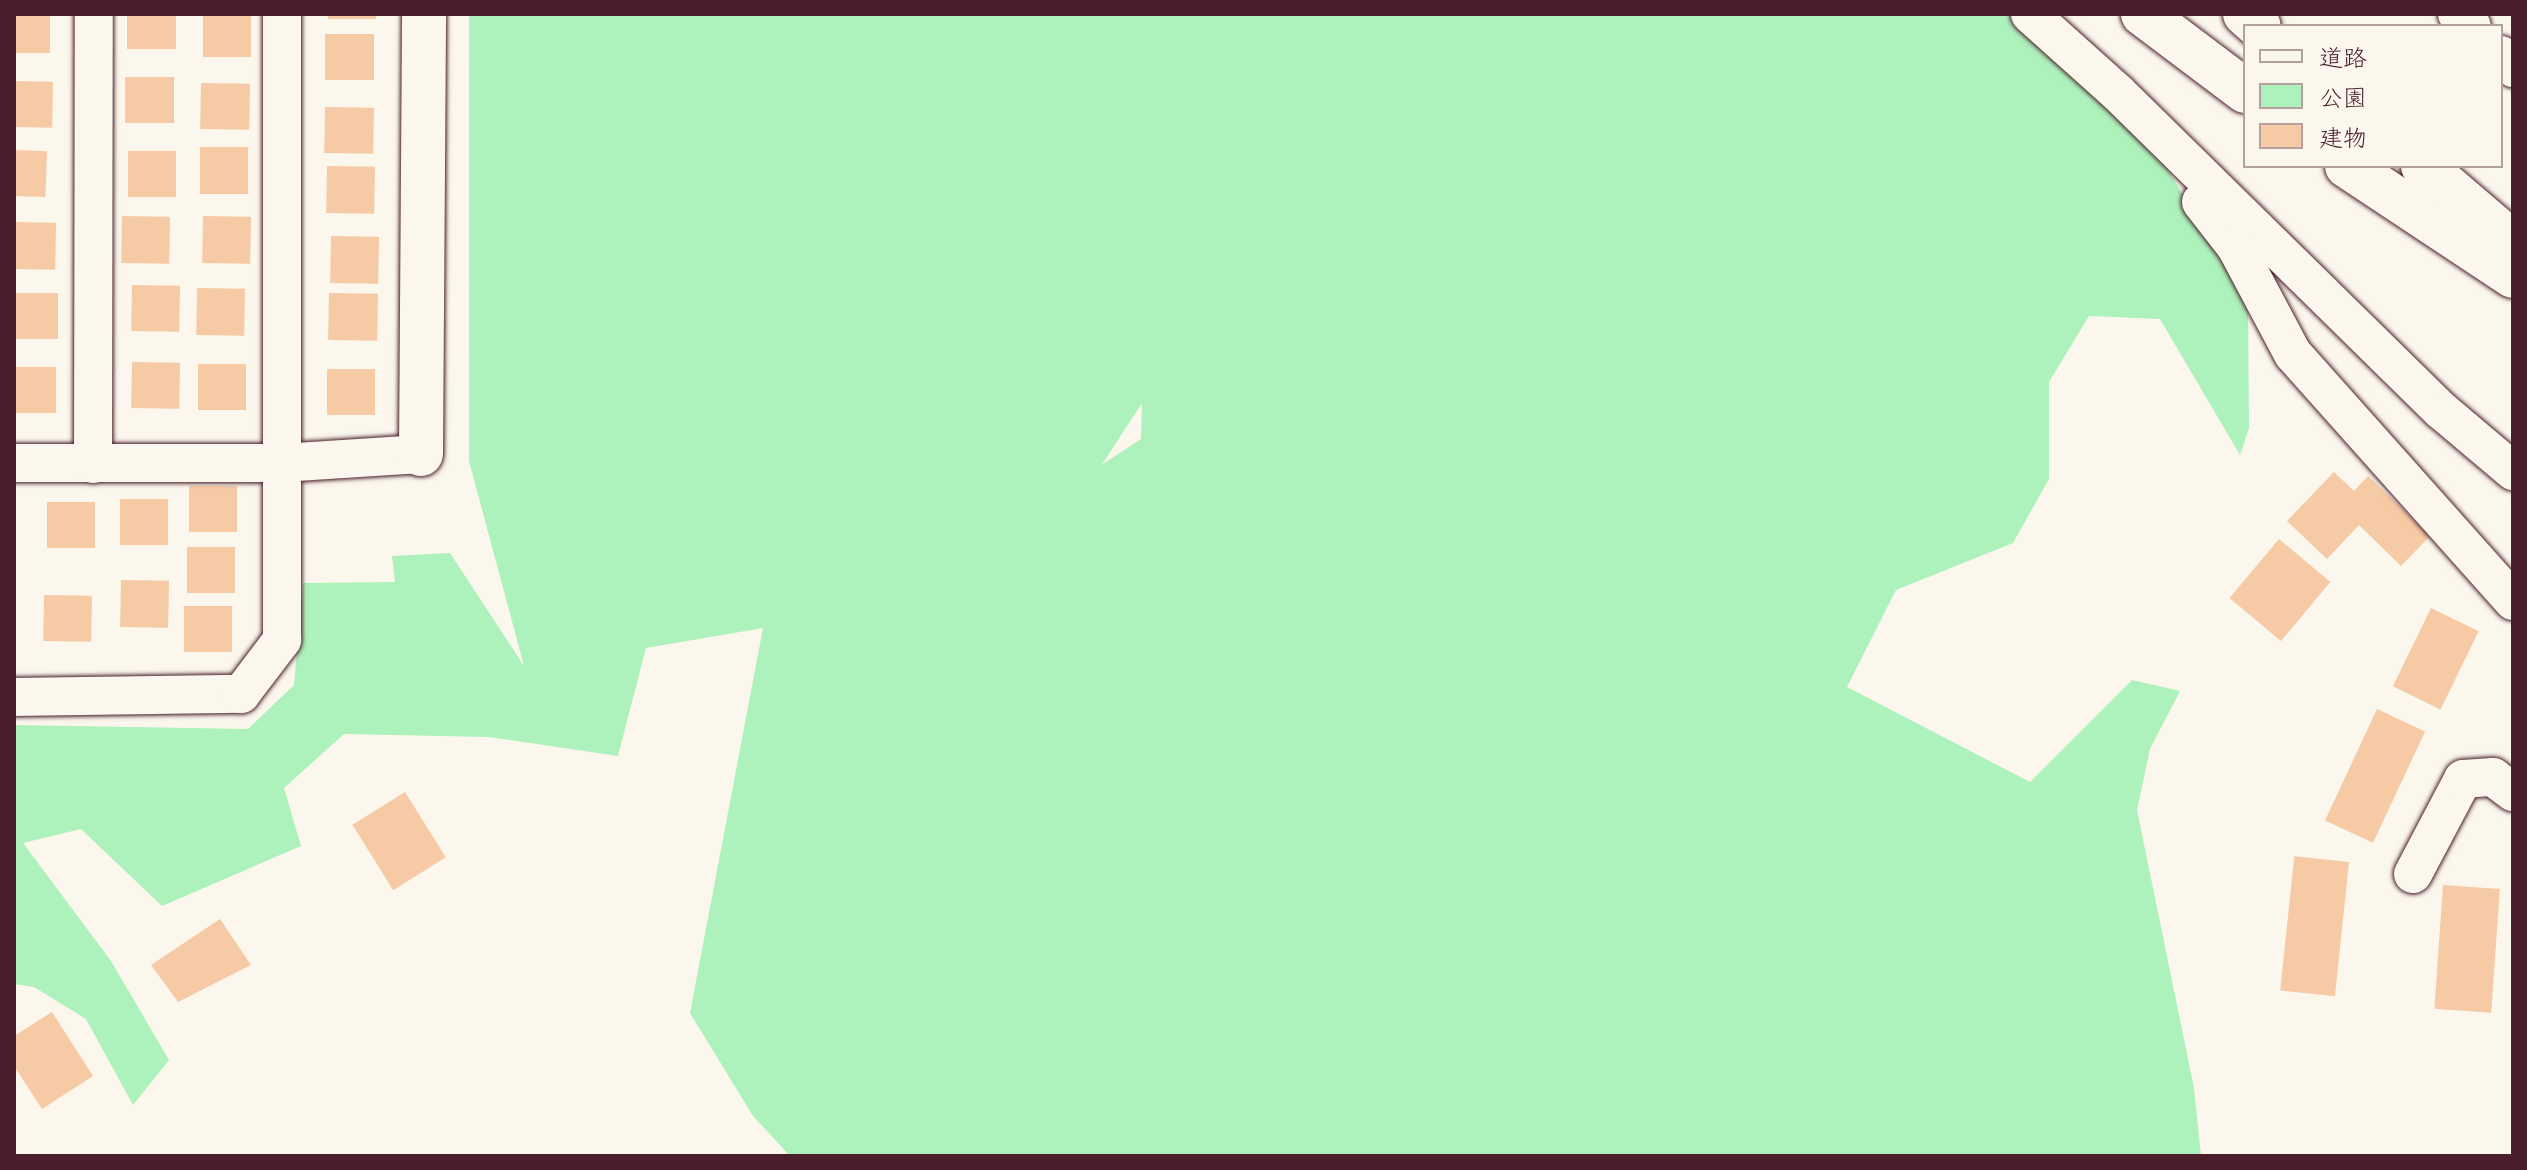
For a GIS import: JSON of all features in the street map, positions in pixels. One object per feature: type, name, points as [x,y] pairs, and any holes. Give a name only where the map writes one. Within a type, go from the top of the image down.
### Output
[{"type":"main road","points":[[421,454],[424,14]]},
{"type":"main road","points":[[2143,14],[2243,89]]},
{"type":"main road","points":[[2350,168],[2513,276]]},
{"type":"main road","points":[[2425,168],[2506,237]]},
{"type":"main road","points":[[2435,168],[2506,237]]},
{"type":"street","points":[[93,464],[94,14]]},
{"type":"street","points":[[14,697],[241,694],[282,640],[282,14]]},
{"type":"street","points":[[2030,14],[2184,158],[2442,411],[2513,471]]},
{"type":"street","points":[[2184,158],[2183,178],[2236,247],[2293,354],[2513,601]]},
{"type":"street","points":[[14,463],[281,463],[421,454]]},
{"type":"street","points":[[2413,874],[2463,779],[2493,777],[2513,792]]},
{"type":"green space","points":[[469,14],[2007,14],[2143,128],[2248,304],[2249,428],[2240,455],[2160,319],[2089,316],[2049,382],[2049,479],[2013,543],[1896,590],[1847,687],[2030,782],[2132,680],[2180,691],[2150,749],[2137,810],[2194,1088],[2201,1156],[790,1156],[753,1116],[690,1013],[763,628],[646,648],[618,756],[489,737],[344,734],[284,788],[301,846],[162,906],[81,829],[23,843],[111,961],[169,1060],[133,1105],[86,1019],[34,987],[14,984],[14,725],[248,729],[294,685],[303,583],[395,582],[392,556],[450,553],[524,666],[469,461]],"holes":[[[1142,403],[1141,439],[1103,464]]]},
{"type":"building","points":[[14,14],[50,14],[50,53],[14,53]]},
{"type":"building","points":[[127,14],[176,14],[176,49],[127,49]]},
{"type":"building","points":[[203,14],[251,14],[251,57],[203,57]]},
{"type":"building","points":[[328,14],[376,14],[376,19],[328,19]]},
{"type":"building","points":[[325,34],[374,34],[374,80],[325,80]]},
{"type":"building","points":[[125,77],[174,77],[174,123],[125,123]]},
{"type":"building","points":[[14,81],[53,82],[52,128],[14,127]]},
{"type":"building","points":[[201,83],[250,84],[249,130],[200,129]]},
{"type":"building","points":[[325,107],[374,108],[373,154],[324,153]]},
{"type":"building","points":[[200,147],[248,147],[248,194],[200,194]]},
{"type":"building","points":[[14,150],[47,151],[45,197],[14,196]]},
{"type":"building","points":[[128,151],[176,151],[176,197],[128,197]]},
{"type":"building","points":[[327,166],[375,167],[374,214],[326,213]]},
{"type":"building","points":[[122,216],[170,217],[169,264],[121,263]]},
{"type":"building","points":[[203,216],[251,217],[250,264],[202,263]]},
{"type":"building","points":[[14,222],[56,223],[55,270],[14,269]]},
{"type":"building","points":[[331,236],[379,237],[378,284],[330,283]]},
{"type":"building","points":[[132,285],[180,286],[179,332],[131,331]]},
{"type":"building","points":[[197,288],[245,289],[244,336],[196,335]]},
{"type":"building","points":[[14,293],[58,293],[58,339],[14,339]]},
{"type":"building","points":[[329,293],[378,294],[377,341],[328,340]]},
{"type":"building","points":[[132,362],[180,363],[179,409],[131,408]]},
{"type":"building","points":[[198,364],[246,364],[246,410],[198,410]]},
{"type":"building","points":[[14,367],[56,367],[56,413],[14,413]]},
{"type":"building","points":[[327,369],[375,369],[375,415],[327,415]]},
{"type":"building","points":[[2334,472],[2354,491],[2368,476],[2430,536],[2401,566],[2359,525],[2327,559],[2287,521]]},
{"type":"building","points":[[189,486],[237,486],[237,532],[189,532]]},
{"type":"building","points":[[120,499],[168,499],[168,545],[120,545]]},
{"type":"building","points":[[47,502],[95,502],[95,548],[47,548]]},
{"type":"building","points":[[2279,539],[2330,582],[2281,641],[2230,598]]},
{"type":"building","points":[[187,547],[235,547],[235,593],[187,593]]},
{"type":"building","points":[[121,580],[169,581],[168,628],[120,627]]},
{"type":"building","points":[[44,595],[92,596],[91,642],[43,641]]},
{"type":"building","points":[[184,606],[232,606],[232,652],[184,652]]},
{"type":"building","points":[[2431,608],[2479,631],[2440,709],[2393,686]]},
{"type":"building","points":[[2377,709],[2425,731],[2373,843],[2325,820]]},
{"type":"building","points":[[405,792],[446,857],[393,890],[352,825]]},
{"type":"building","points":[[2294,856],[2349,862],[2335,996],[2280,991]]},
{"type":"building","points":[[2443,885],[2500,889],[2491,1013],[2434,1009]]},
{"type":"building","points":[[220,919],[251,965],[178,1002],[151,965]]},
{"type":"building","points":[[52,1012],[93,1076],[42,1109],[14,1066],[14,1036]]}]
